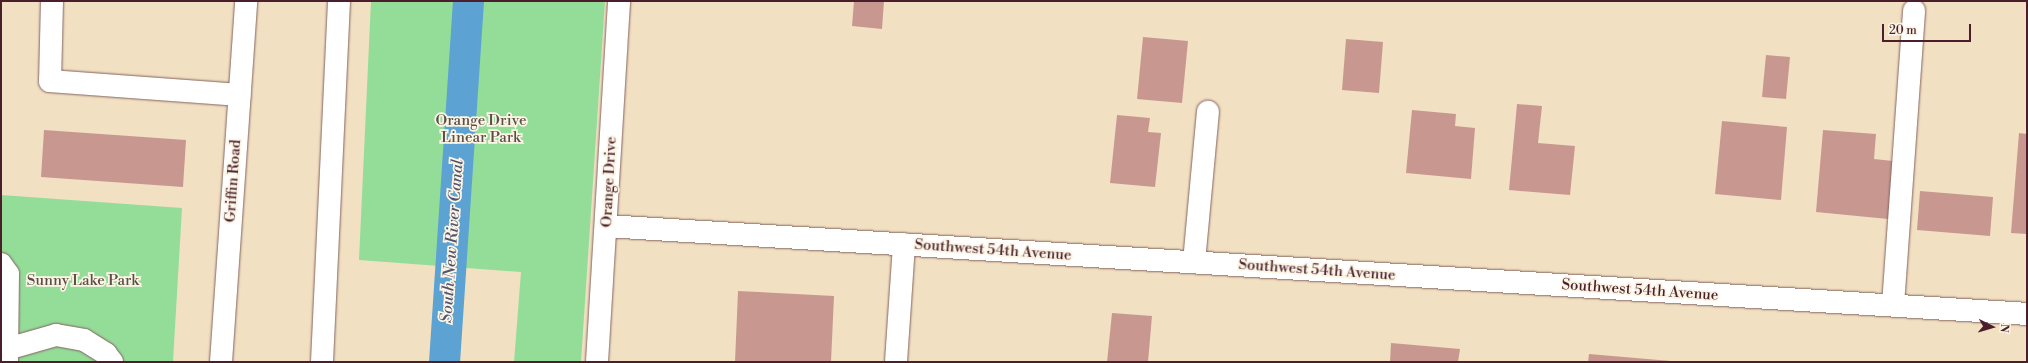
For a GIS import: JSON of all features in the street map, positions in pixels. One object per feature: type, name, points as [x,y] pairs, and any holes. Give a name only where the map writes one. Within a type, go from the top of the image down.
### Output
[{"type":"street","points":[[52,1],[50,81],[239,96]]},
{"type":"street","name":"Griffin Road","points":[[221,362],[246,1]]},
{"type":"street","points":[[322,362],[339,1]]},
{"type":"street","name":"Orange Drive","points":[[597,362],[619,1]]},
{"type":"street","points":[[1894,305],[1914,11]]},
{"type":"street","points":[[1194,262],[1208,112]]},
{"type":"street","name":"Southwest 54th Avenue","points":[[606,226],[2027,314]]},
{"type":"street","points":[[896,362],[904,244]]},
{"type":"street","points":[[1,264],[8,274],[7,355],[56,335],[84,340],[106,354],[112,362]]},
{"type":"green space","name":"Orange Drive Linear Park","points":[[371,1],[605,1],[581,362],[514,362],[521,272],[359,260]]},
{"type":"green space","name":"Sunny Lake Park","points":[[1,195],[182,208],[173,362],[1,362]]},
{"type":"building","points":[[854,1],[884,1],[882,29],[852,26]]},
{"type":"building","points":[[1143,37],[1188,41],[1182,103],[1137,99]]},
{"type":"building","points":[[1346,39],[1383,42],[1379,93],[1342,90]]},
{"type":"building","points":[[1766,55],[1790,57],[1786,99],[1762,97]]},
{"type":"building","points":[[1517,104],[1542,106],[1538,143],[1575,146],[1570,195],[1509,190]]},
{"type":"building","points":[[1412,110],[1456,114],[1455,126],[1475,128],[1471,179],[1406,173]]},
{"type":"building","points":[[1117,115],[1150,118],[1148,132],[1161,133],[1155,187],[1110,183]]},
{"type":"building","points":[[1722,121],[1787,127],[1781,200],[1715,194]]},
{"type":"building","points":[[44,130],[186,140],[183,187],[41,177]]},
{"type":"building","points":[[1823,130],[1876,134],[1874,159],[1893,161],[1888,219],[1816,212]]},
{"type":"building","points":[[2019,133],[2027,134],[2027,234],[2011,233]]},
{"type":"building","points":[[1920,191],[1993,197],[1990,236],[1917,230]]},
{"type":"building","points":[[738,291],[834,296],[831,362],[735,362]]},
{"type":"building","points":[[1112,313],[1152,316],[1148,362],[1107,362]]},
{"type":"building","points":[[1391,343],[1460,349],[1458,362],[1390,362]]},
{"type":"building","points":[[1589,354],[1671,361],[1671,362],[1588,362]]},
{"type":"waterway","name":"South New River Canal","points":[[444,362],[468,1]]}]
